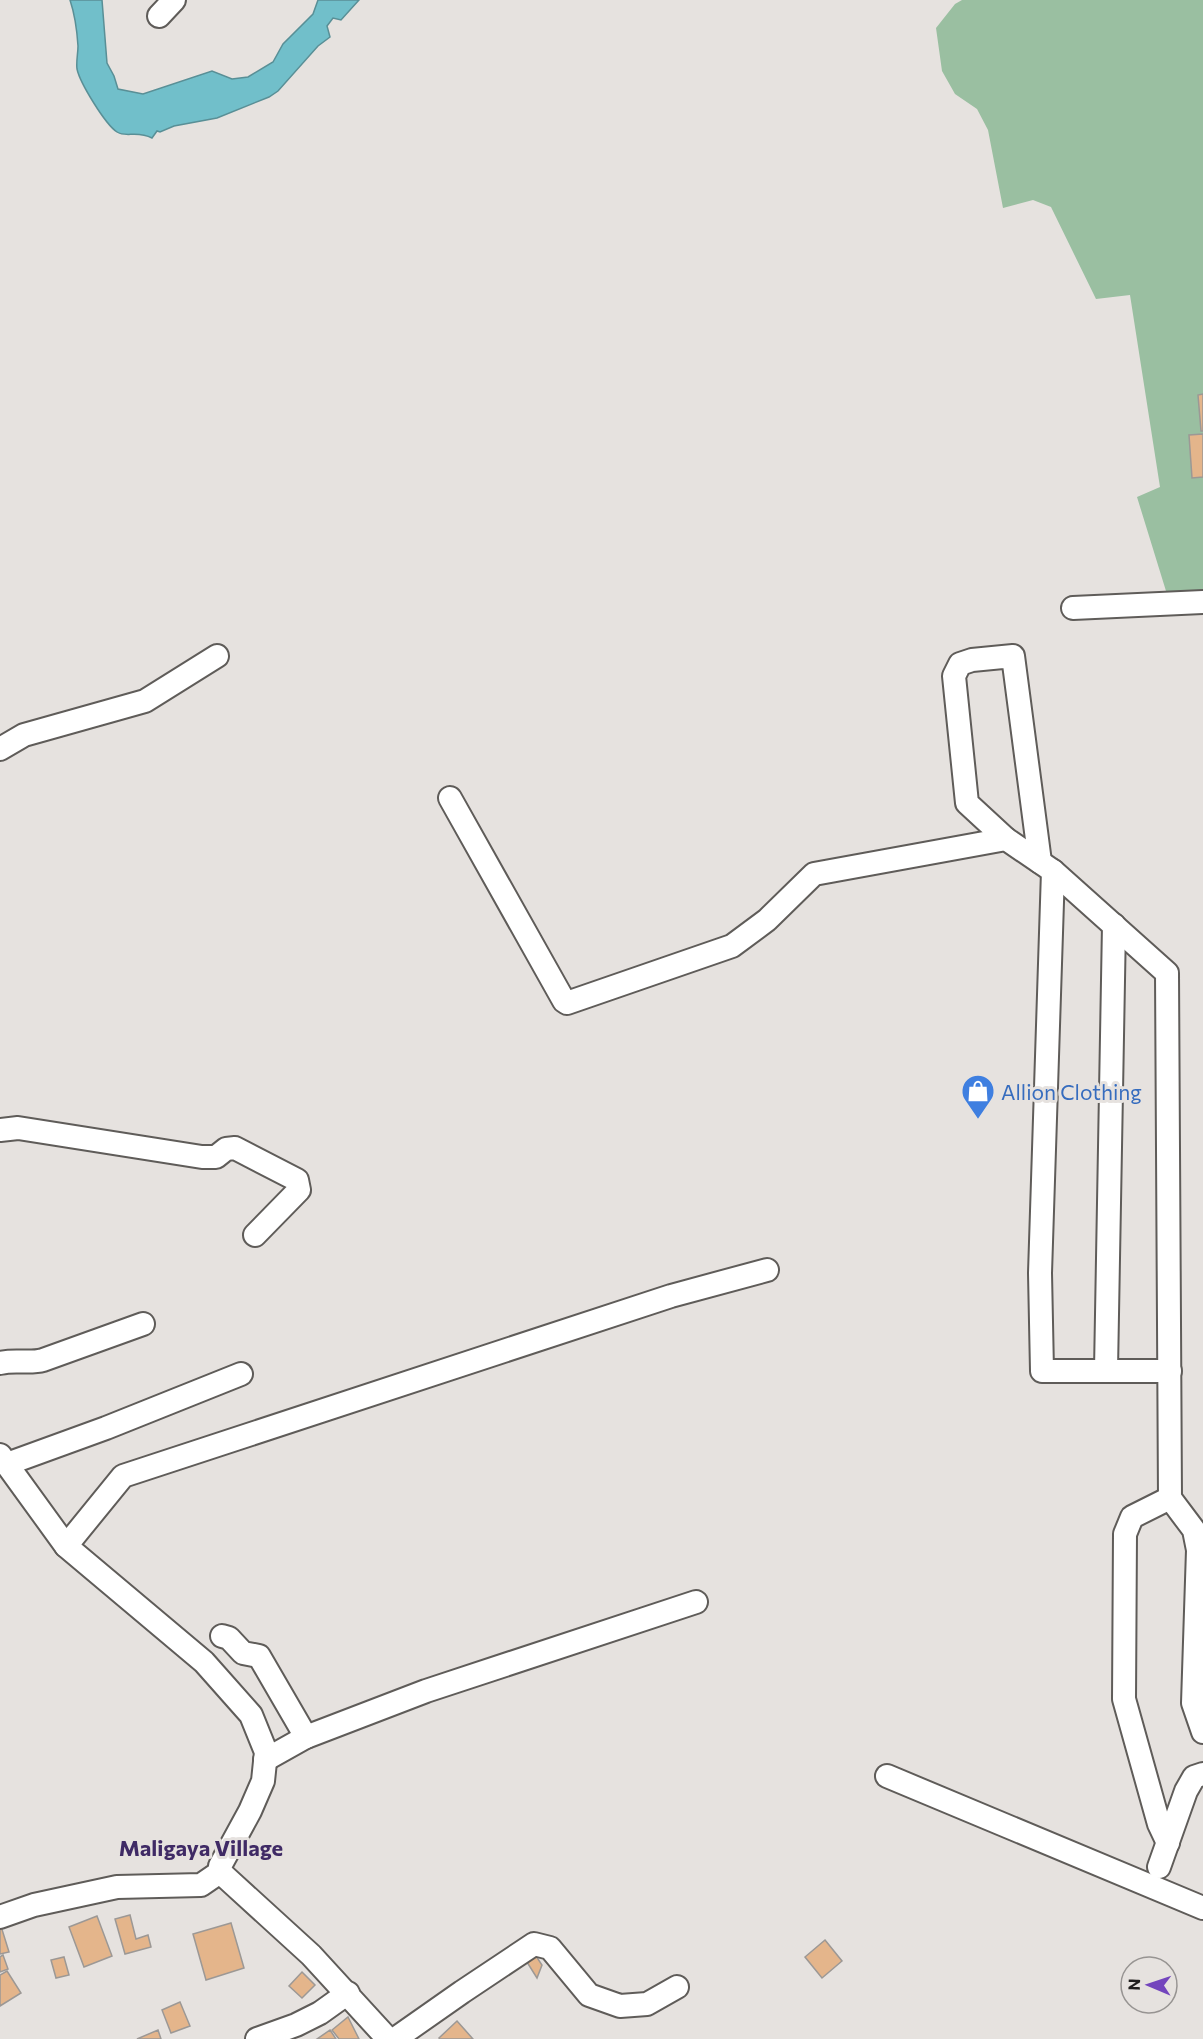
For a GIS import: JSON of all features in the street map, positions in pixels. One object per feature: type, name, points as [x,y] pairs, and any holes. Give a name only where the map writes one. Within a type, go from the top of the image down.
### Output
[{"type":"street","points":[[1073,608],[1203,602]]},
{"type":"street","points":[[0,749],[24,735],[145,701],[217,656]]},
{"type":"street","points":[[1170,1371],[1042,1371],[1040,1273],[1046,867],[1013,656],[972,660],[960,664],[954,676],[967,803],[1006,839],[1046,867],[1167,973],[1170,1371],[1170,1498],[1194,1530],[1198,1550],[1193,1703],[1203,1731]]},
{"type":"street","points":[[450,798],[564,1002],[567,1003],[732,946],[767,920],[814,874],[1006,839]]},
{"type":"street","points":[[1106,1370],[1114,925]]},
{"type":"street","points":[[0,1130],[18,1128],[202,1157],[216,1157],[226,1149],[235,1148],[297,1180],[299,1190],[255,1235]]},
{"type":"street","points":[[66,1546],[123,1476],[670,1296],[767,1270]]},
{"type":"street","points":[[0,1363],[9,1360],[33,1363],[143,1324]]},
{"type":"street","points":[[241,1374],[106,1428],[3,1459],[66,1546],[204,1662],[251,1715],[266,1752],[263,1781],[219,1866],[220,1872],[311,1954],[388,2039]]},
{"type":"street","points":[[1168,1843],[1160,1824],[1124,1699],[1125,1534],[1132,1517],[1170,1498]]},
{"type":"street","points":[[265,1760],[306,1737],[437,1687],[696,1602]]},
{"type":"street","points":[[222,1636],[229,1638],[243,1653],[259,1656],[306,1737]]},
{"type":"street","points":[[1159,1867],[1186,1791],[1194,1777],[1203,1774]]},
{"type":"street","points":[[887,1776],[1203,1908]]},
{"type":"street","points":[[0,1917],[34,1905],[117,1887],[201,1885],[220,1872]]},
{"type":"street","points":[[395,2039],[534,1944],[550,1948],[589,1995],[620,2006],[647,2004],[677,1987]]},
{"type":"street","points":[[257,2039],[296,2025],[320,2013],[348,1993]]},
{"type":"green space","points":[[962,0],[1203,0],[1203,602],[1170,604],[1137,497],[1160,487],[1130,295],[1096,299],[1051,207],[1033,200],[1003,208],[988,130],[977,109],[955,94],[942,71],[936,28],[955,4]]},
{"type":"water","points":[[70,0],[102,0],[107,63],[118,89],[143,94],[212,71],[232,79],[248,77],[273,62],[283,44],[313,14],[318,0],[359,0],[341,20],[333,18],[327,26],[330,37],[318,46],[278,91],[269,97],[217,118],[157,131],[152,138],[117,132],[106,121],[88,93],[77,69],[77,34]]},
{"type":"building","points":[[1203,394],[1203,431],[1201,431],[1198,395]]},
{"type":"building","points":[[1203,434],[1203,477],[1192,478],[1189,435]]},
{"type":"building","points":[[130,1915],[136,1939],[148,1935],[151,1947],[125,1954],[115,1919]]},
{"type":"building","points":[[97,1916],[112,1956],[84,1967],[69,1927]]},
{"type":"building","points":[[0,1923],[9,1952],[0,1954]]},
{"type":"building","points":[[231,1923],[244,1968],[206,1980],[193,1934]]},
{"type":"building","points":[[825,1940],[842,1961],[822,1978],[805,1957]]},
{"type":"building","points":[[534,1953],[542,1965],[537,1978],[525,1959]]},
{"type":"building","points":[[3,1955],[8,1969],[0,1972],[0,1957]]},
{"type":"building","points":[[64,1957],[69,1975],[56,1978],[51,1960]]},
{"type":"building","points":[[7,1971],[21,1993],[0,2006],[0,1975]]},
{"type":"building","points":[[302,1972],[315,1985],[302,1998],[289,1986]]},
{"type":"building","points":[[180,2002],[190,2026],[171,2033],[162,2010]]},
{"type":"building","points":[[348,2017],[359,2039],[339,2039],[332,2030]]},
{"type":"building","points":[[457,2021],[473,2039],[439,2038]]},
{"type":"building","points":[[158,2030],[161,2039],[137,2039]]},
{"type":"building","points":[[330,2030],[336,2039],[317,2039]]},
{"type":"place","name":"Allion Clothing","points":[[978,1120]]},
{"type":"district","name":"Maligaya Village","points":[[201,1847]]}]
